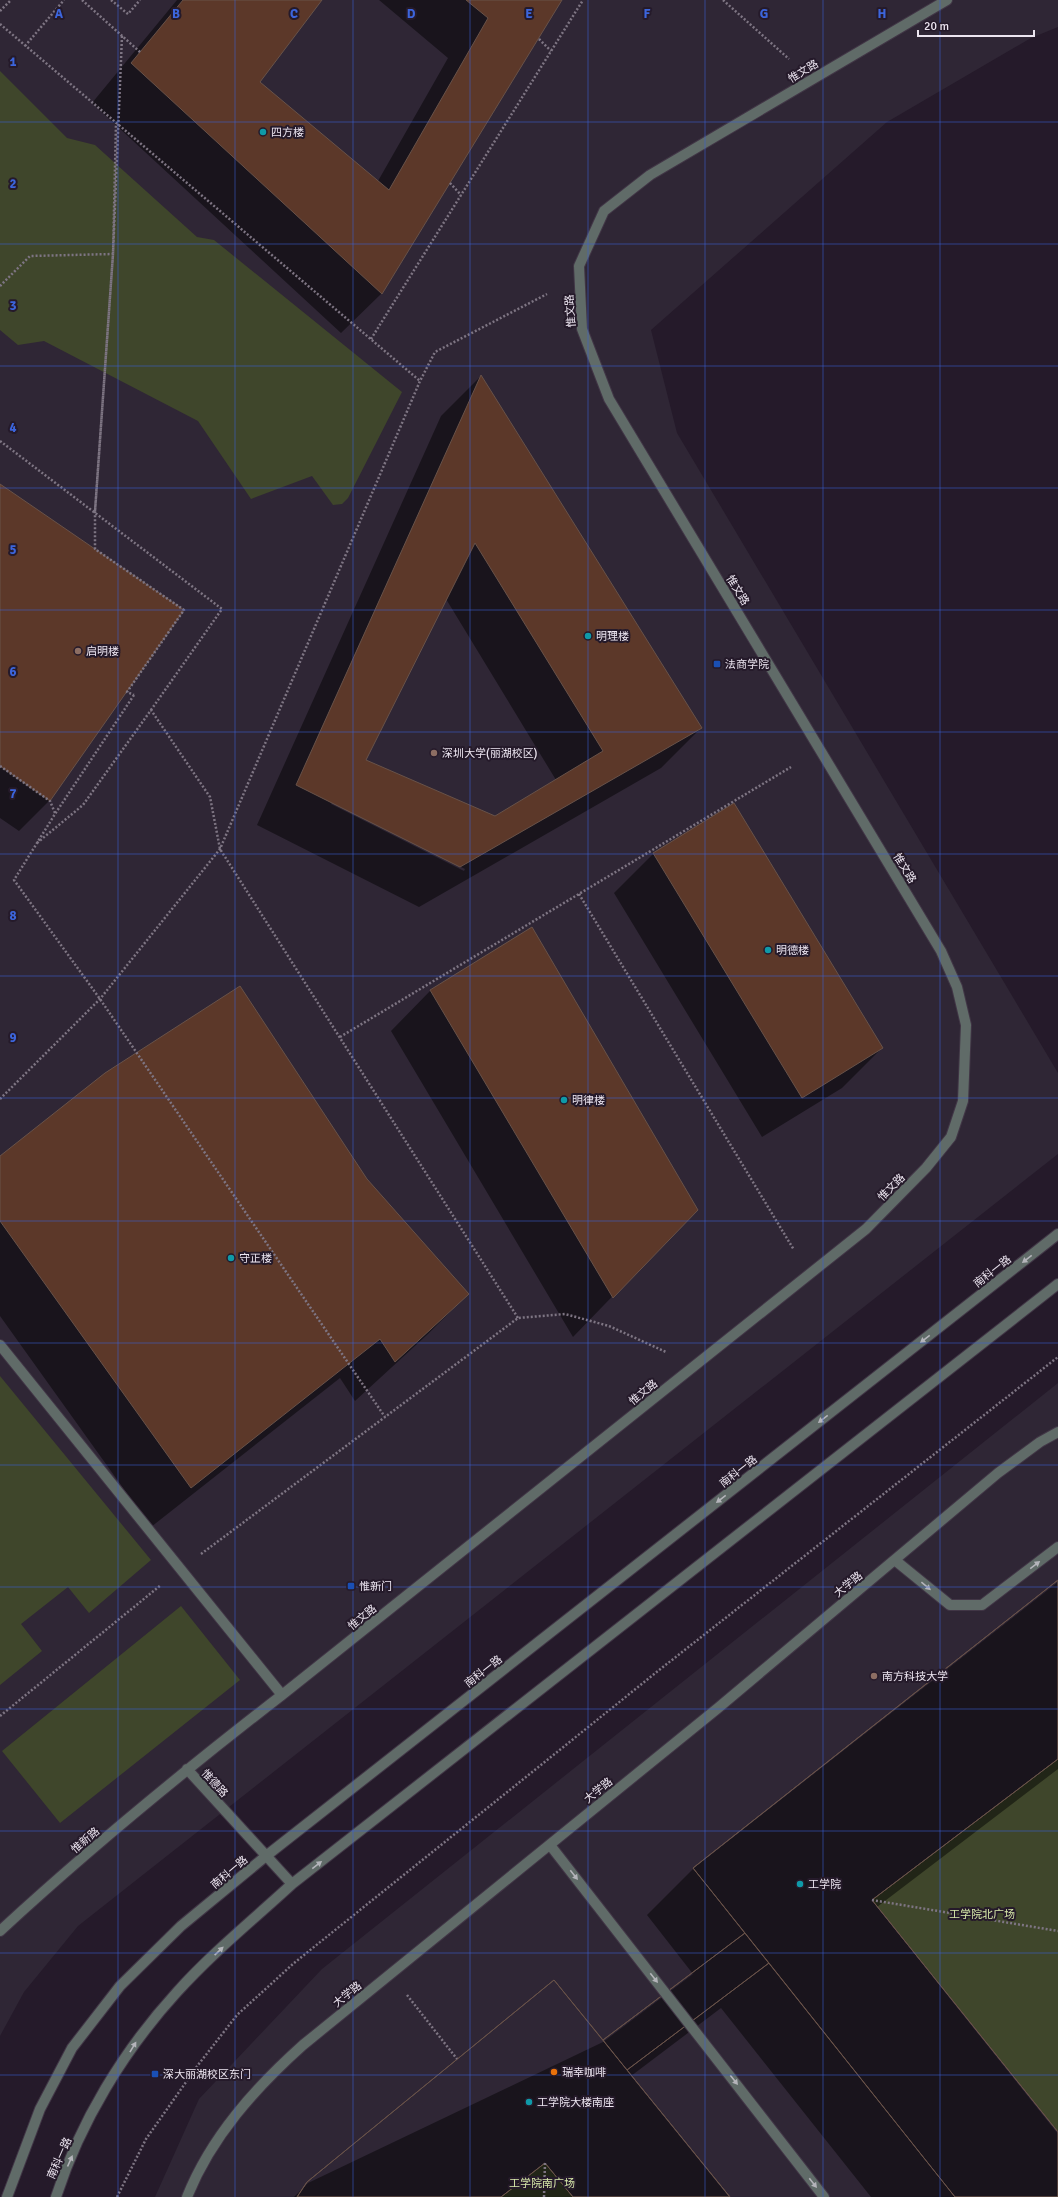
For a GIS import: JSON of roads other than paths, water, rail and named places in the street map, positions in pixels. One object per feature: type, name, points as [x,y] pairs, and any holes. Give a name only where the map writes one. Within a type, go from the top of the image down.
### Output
[{"type":"street","name":"惟文路","points":[[282,1696],[866,1229],[926,1168],[952,1137],[963,1101],[966,1025],[957,988],[941,951],[609,399],[582,329],[579,266],[604,211],[650,175],[946,0]]},
{"type":"street","name":"南科一路","points":[[7,2197],[40,2109],[72,2048],[120,1986],[181,1926],[266,1856],[1058,1234]]},
{"type":"street","name":"南科一路","points":[[56,2197],[94,2108],[137,2039],[177,1991],[292,1884],[1058,1284]]},
{"type":"street","points":[[0,1345],[282,1696]]},
{"type":"street","name":"大学路","points":[[186,2197],[195,2176],[232,2119],[268,2076],[303,2045],[550,1845],[896,1561],[998,1473],[1040,1442],[1058,1432]]},
{"type":"street","points":[[896,1561],[950,1605],[982,1605],[1058,1547]]},
{"type":"street","name":"惟德路","points":[[282,1696],[186,1769],[292,1884]]},
{"type":"street","name":"惟新路","points":[[0,1931],[51,1884],[186,1769]]},
{"type":"street","points":[[550,1845],[824,2197]]},
{"type":"place","name":"四方楼","points":[[263,132]]},
{"type":"place","name":"明理楼","points":[[588,636]]},
{"type":"place","name":"启明楼","points":[[78,651]]},
{"type":"place","name":"法商学院","points":[[717,664]]},
{"type":"place","name":"深圳大学(丽湖校区)","points":[[434,753]]},
{"type":"place","name":"明德楼","points":[[768,950]]},
{"type":"place","name":"明律楼","points":[[564,1100]]},
{"type":"place","name":"守正楼","points":[[231,1258]]},
{"type":"place","name":"惟新门","points":[[351,1586]]},
{"type":"place","name":"南方科技大学","points":[[874,1676]]},
{"type":"place","name":"工学院","points":[[800,1884]]},
{"type":"place","name":"瑞幸咖啡","points":[[554,2072]]},
{"type":"place","name":"深大丽湖校区东门","points":[[155,2074]]},
{"type":"place","name":"工学院大楼南座","points":[[529,2102]]},
{"type":"park label","name":"工学院北广场","points":[[982,1914]]},
{"type":"park label","name":"工学院南广场","points":[[542,2183]]}]
